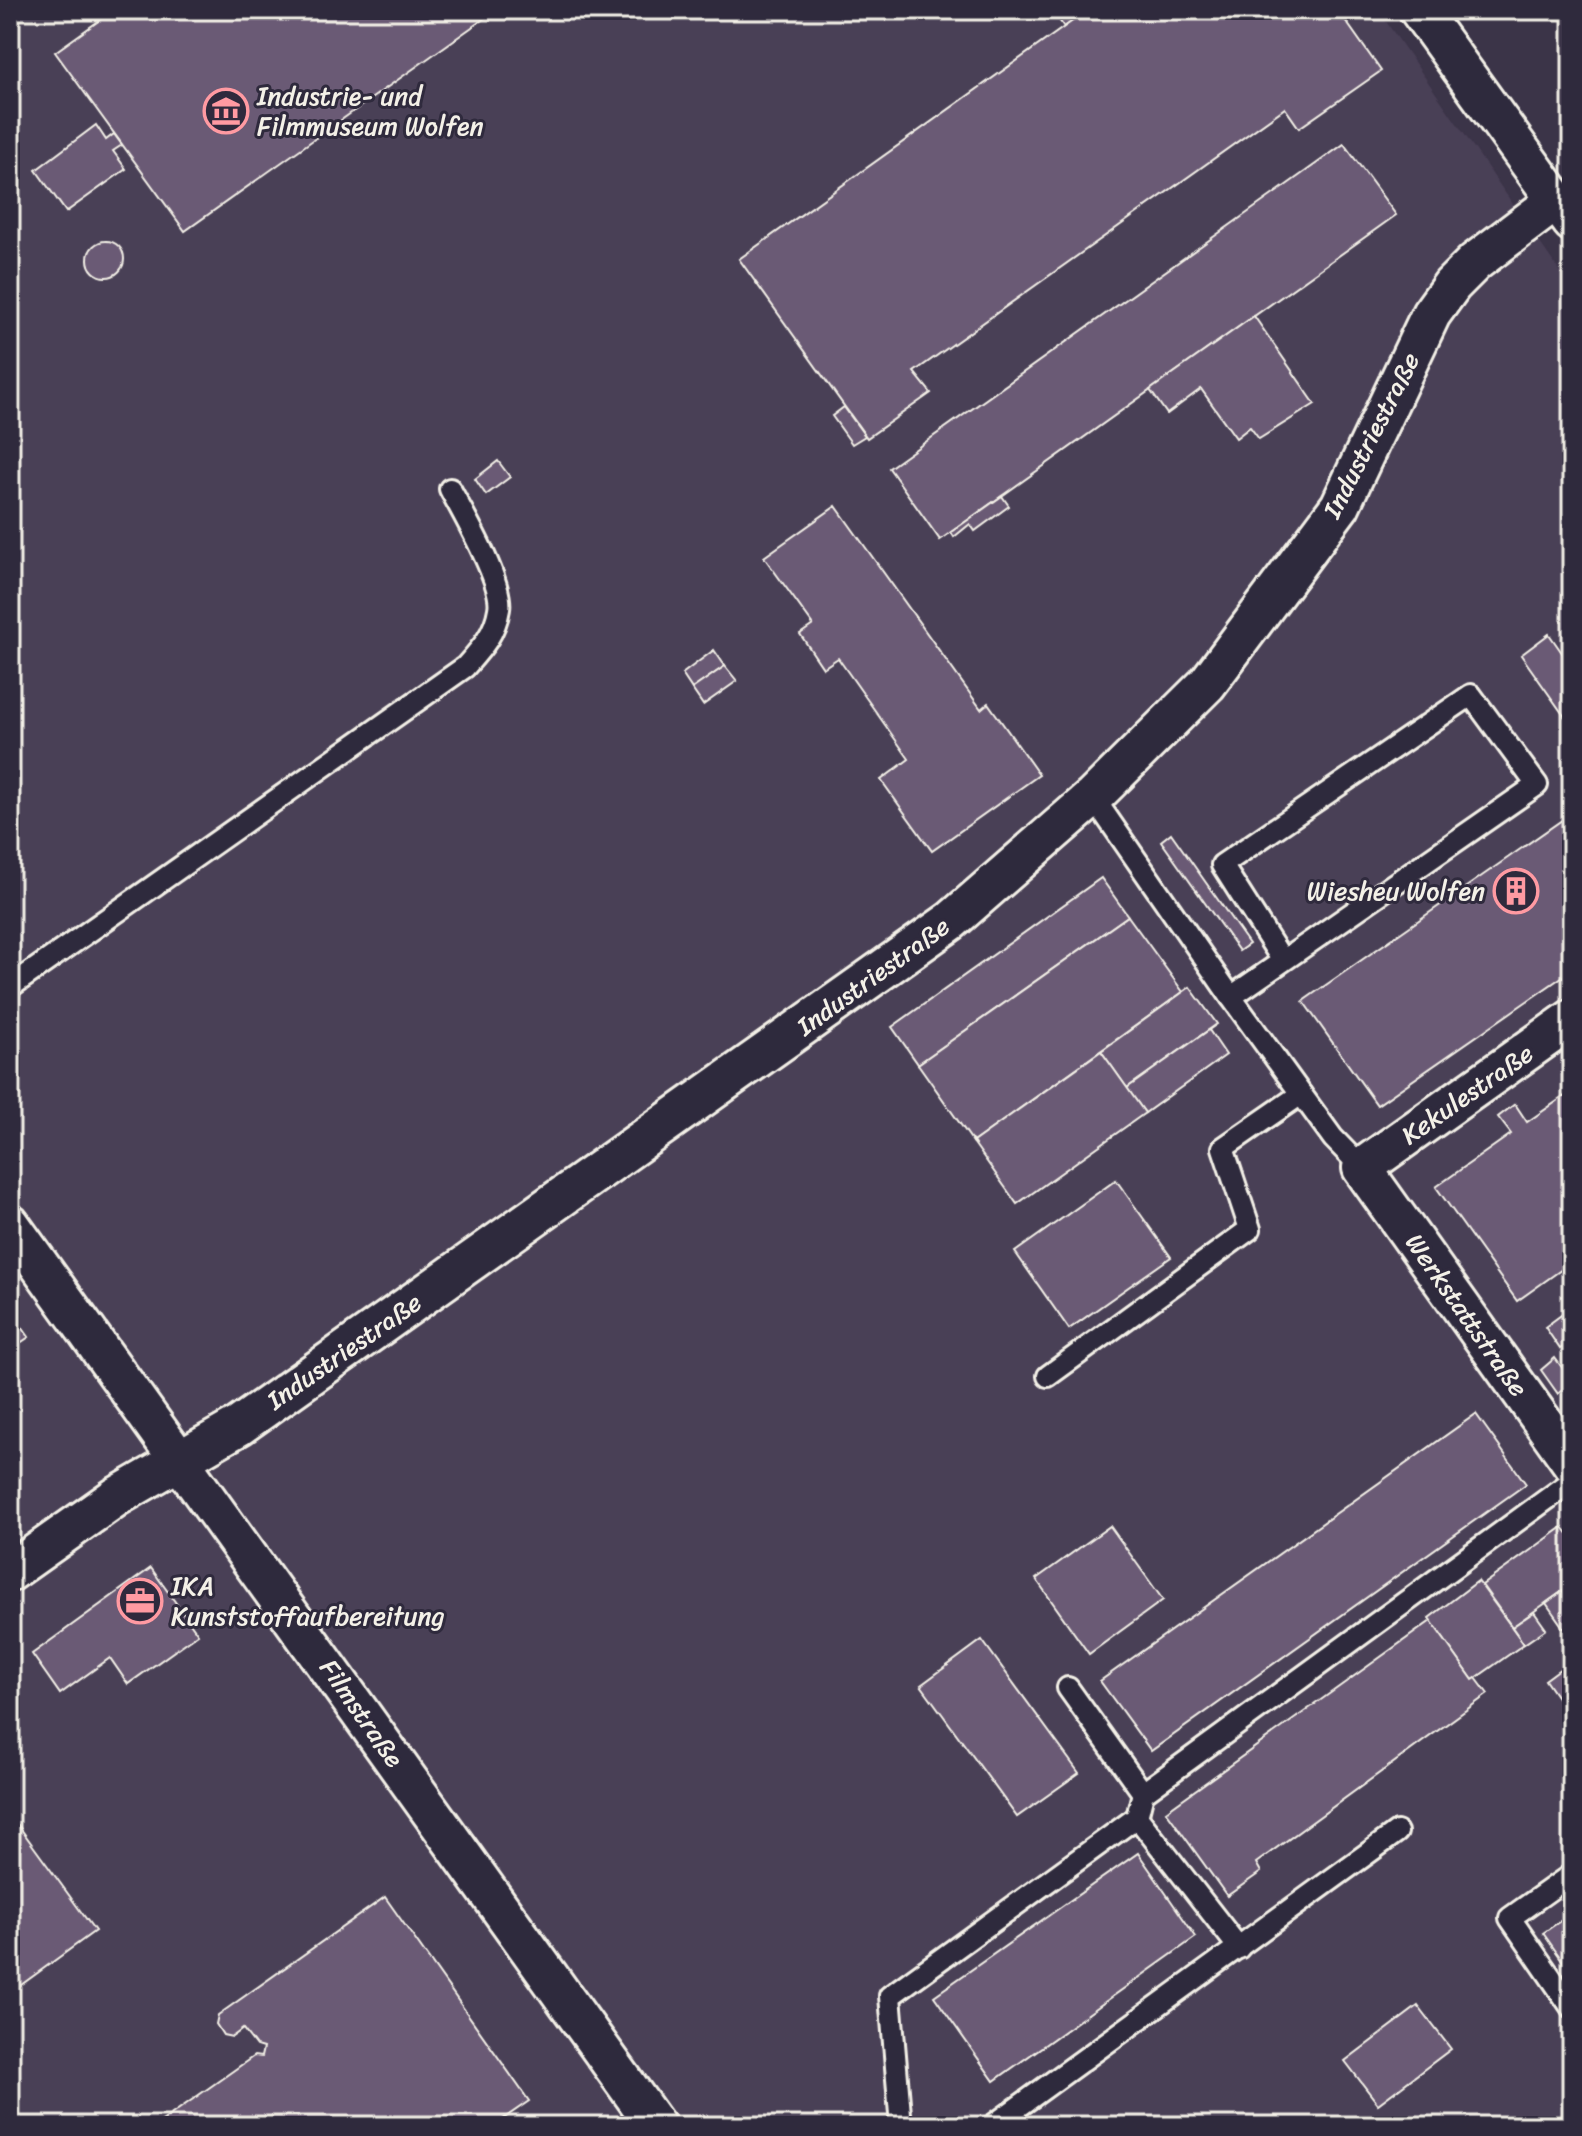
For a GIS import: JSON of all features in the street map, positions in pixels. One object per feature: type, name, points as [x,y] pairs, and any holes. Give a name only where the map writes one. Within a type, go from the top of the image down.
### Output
[{"type":"street","points":[[1419,10],[1564,211]]},
{"type":"street","name":"Industriestraße","points":[[10,1572],[116,1497],[239,1426],[951,921],[1093,797],[1207,684],[1340,506],[1431,314],[1452,285],[1475,262],[1564,211]]},
{"type":"street","name":"Kekulestraße","points":[[1362,1168],[1572,1019]]},
{"type":"street","name":"Werkstattstraße","points":[[1362,1168],[1572,1463]]},
{"type":"street","name":"Filmstraße","points":[[10,1224],[656,2126]]},
{"type":"lane","points":[[10,987],[465,667],[489,641],[500,606],[471,525],[450,489]]},
{"type":"lane","points":[[1231,997],[1283,961],[1537,785],[1471,695],[1222,865],[1283,961]]},
{"type":"lane","points":[[1093,797],[1301,1094],[1333,1138],[1362,1168]]},
{"type":"lane","points":[[1048,1376],[1250,1229],[1223,1148],[1301,1094]]},
{"type":"lane","points":[[901,2126],[890,1996],[1137,1817],[1143,1793],[1572,1481]]},
{"type":"lane","points":[[1068,1688],[1143,1793]]},
{"type":"lane","points":[[1137,1817],[1239,1948]]},
{"type":"lane","points":[[992,2126],[1397,1832]]},
{"type":"lane","points":[[1572,1874],[1510,1918],[1572,2008]]},
{"type":"shaded area","points":[[10,10],[1378,10],[1572,289],[1572,2126],[10,2126]]},
{"type":"building","name":"Industrie- und Filmmuseum Wolfen","points":[[114,10],[496,10],[185,231],[55,52]]},
{"type":"building","points":[[1057,10],[1078,10],[1082,15],[1064,27],[1055,14]]},
{"type":"building","points":[[1088,10],[1338,10],[1381,71],[1299,128],[1285,108],[914,372],[931,393],[867,438],[739,259]]},
{"type":"building","points":[[96,125],[106,140],[114,134],[122,145],[113,151],[126,169],[66,212],[36,170]]},
{"type":"building","points":[[1344,144],[1396,215],[940,540],[889,468]]},
{"type":"building","points":[[106,241],[119,246],[124,259],[119,272],[106,277],[93,272],[88,259],[93,246]]},
{"type":"building","points":[[1254,316],[1315,404],[1259,439],[1250,427],[1236,438],[1201,389],[1167,414],[1150,390]]},
{"type":"building","points":[[844,407],[865,436],[852,444],[832,416]]},
{"type":"building","points":[[498,461],[510,477],[486,495],[475,479]]},
{"type":"building","points":[[1002,496],[1009,506],[975,531],[970,524],[954,537],[951,532]]},
{"type":"building","points":[[836,506],[981,709],[988,703],[1039,775],[932,851],[881,780],[909,759],[838,658],[823,668],[800,634],[813,625],[764,557]]},
{"type":"building","points":[[1549,634],[1572,667],[1572,727],[1521,655]]},
{"type":"building","points":[[714,650],[725,666],[692,689],[682,674]]},
{"type":"building","points":[[725,666],[737,681],[703,705],[692,689]]},
{"type":"building","name":"Wiesheu Wolfen","points":[[1572,813],[1572,970],[1377,1105],[1303,1001]]},
{"type":"building","points":[[1171,833],[1249,944],[1239,951],[1161,841]]},
{"type":"building","points":[[1101,878],[1128,916],[918,1064],[892,1027]]},
{"type":"building","points":[[1128,916],[1183,992],[973,1142],[918,1064]]},
{"type":"building","points":[[1190,987],[1217,1024],[1127,1088],[1101,1051]]},
{"type":"building","points":[[1209,1030],[1226,1055],[1145,1113],[1127,1088]]},
{"type":"building","points":[[1101,1051],[1145,1113],[1017,1204],[973,1142]]},
{"type":"building","points":[[1572,1091],[1572,1262],[1517,1301],[1436,1187],[1511,1134],[1498,1117],[1515,1104],[1527,1122]]},
{"type":"building","points":[[1116,1180],[1171,1257],[1069,1329],[1015,1252]]},
{"type":"building","points":[[10,1310],[29,1337],[10,1350]]},
{"type":"building","points":[[1564,1313],[1572,1325],[1572,1341],[1560,1349],[1545,1327]]},
{"type":"building","points":[[1555,1358],[1572,1381],[1558,1394],[1541,1370]]},
{"type":"building","points":[[1476,1414],[1526,1484],[1151,1751],[1100,1681]]},
{"type":"building","points":[[1110,1526],[1163,1600],[1089,1654],[1036,1579]]},
{"type":"building","points":[[1563,1527],[1572,1539],[1572,1603],[1563,1591],[1512,1627],[1482,1585]]},
{"type":"building","name":"IKA Kunststoffaufbereitung","points":[[151,1568],[198,1634],[128,1684],[110,1658],[60,1694],[32,1654]]},
{"type":"building","points":[[1478,1581],[1524,1644],[1473,1680],[1429,1618]]},
{"type":"building","points":[[1563,1591],[1572,1603],[1572,1640],[1546,1603]]},
{"type":"building","points":[[1534,1612],[1546,1629],[1524,1644],[1512,1627]]},
{"type":"building","points":[[1431,1621],[1473,1680],[1476,1678],[1488,1694],[1256,1863],[1261,1872],[1227,1896],[1166,1811]]},
{"type":"building","points":[[982,1640],[1079,1773],[1017,1817],[921,1685]]},
{"type":"building","points":[[1572,1660],[1572,1700],[1563,1706],[1545,1680]]},
{"type":"building","points":[[10,1814],[95,1931],[10,1993]]},
{"type":"building","points":[[1138,1853],[1196,1937],[994,2081],[934,1996]]},
{"type":"building","points":[[385,1897],[529,2101],[493,2126],[155,2126],[254,2056],[261,2057],[263,2048],[256,2046],[243,2029],[232,2037],[223,2035],[216,2024],[218,2015]]},
{"type":"building","points":[[1572,1913],[1572,1974],[1543,1933]]},
{"type":"building","points":[[1418,2006],[1451,2049],[1378,2104],[1345,2061]]},
{"type":"place","name":"Industrie- und Filmmuseum Wolfen","points":[[226,111]]},
{"type":"place","name":"Wiesheu Wolfen","points":[[1516,891]]},
{"type":"place","name":"IKA Kunststoffaufbereitung","points":[[140,1601]]}]
